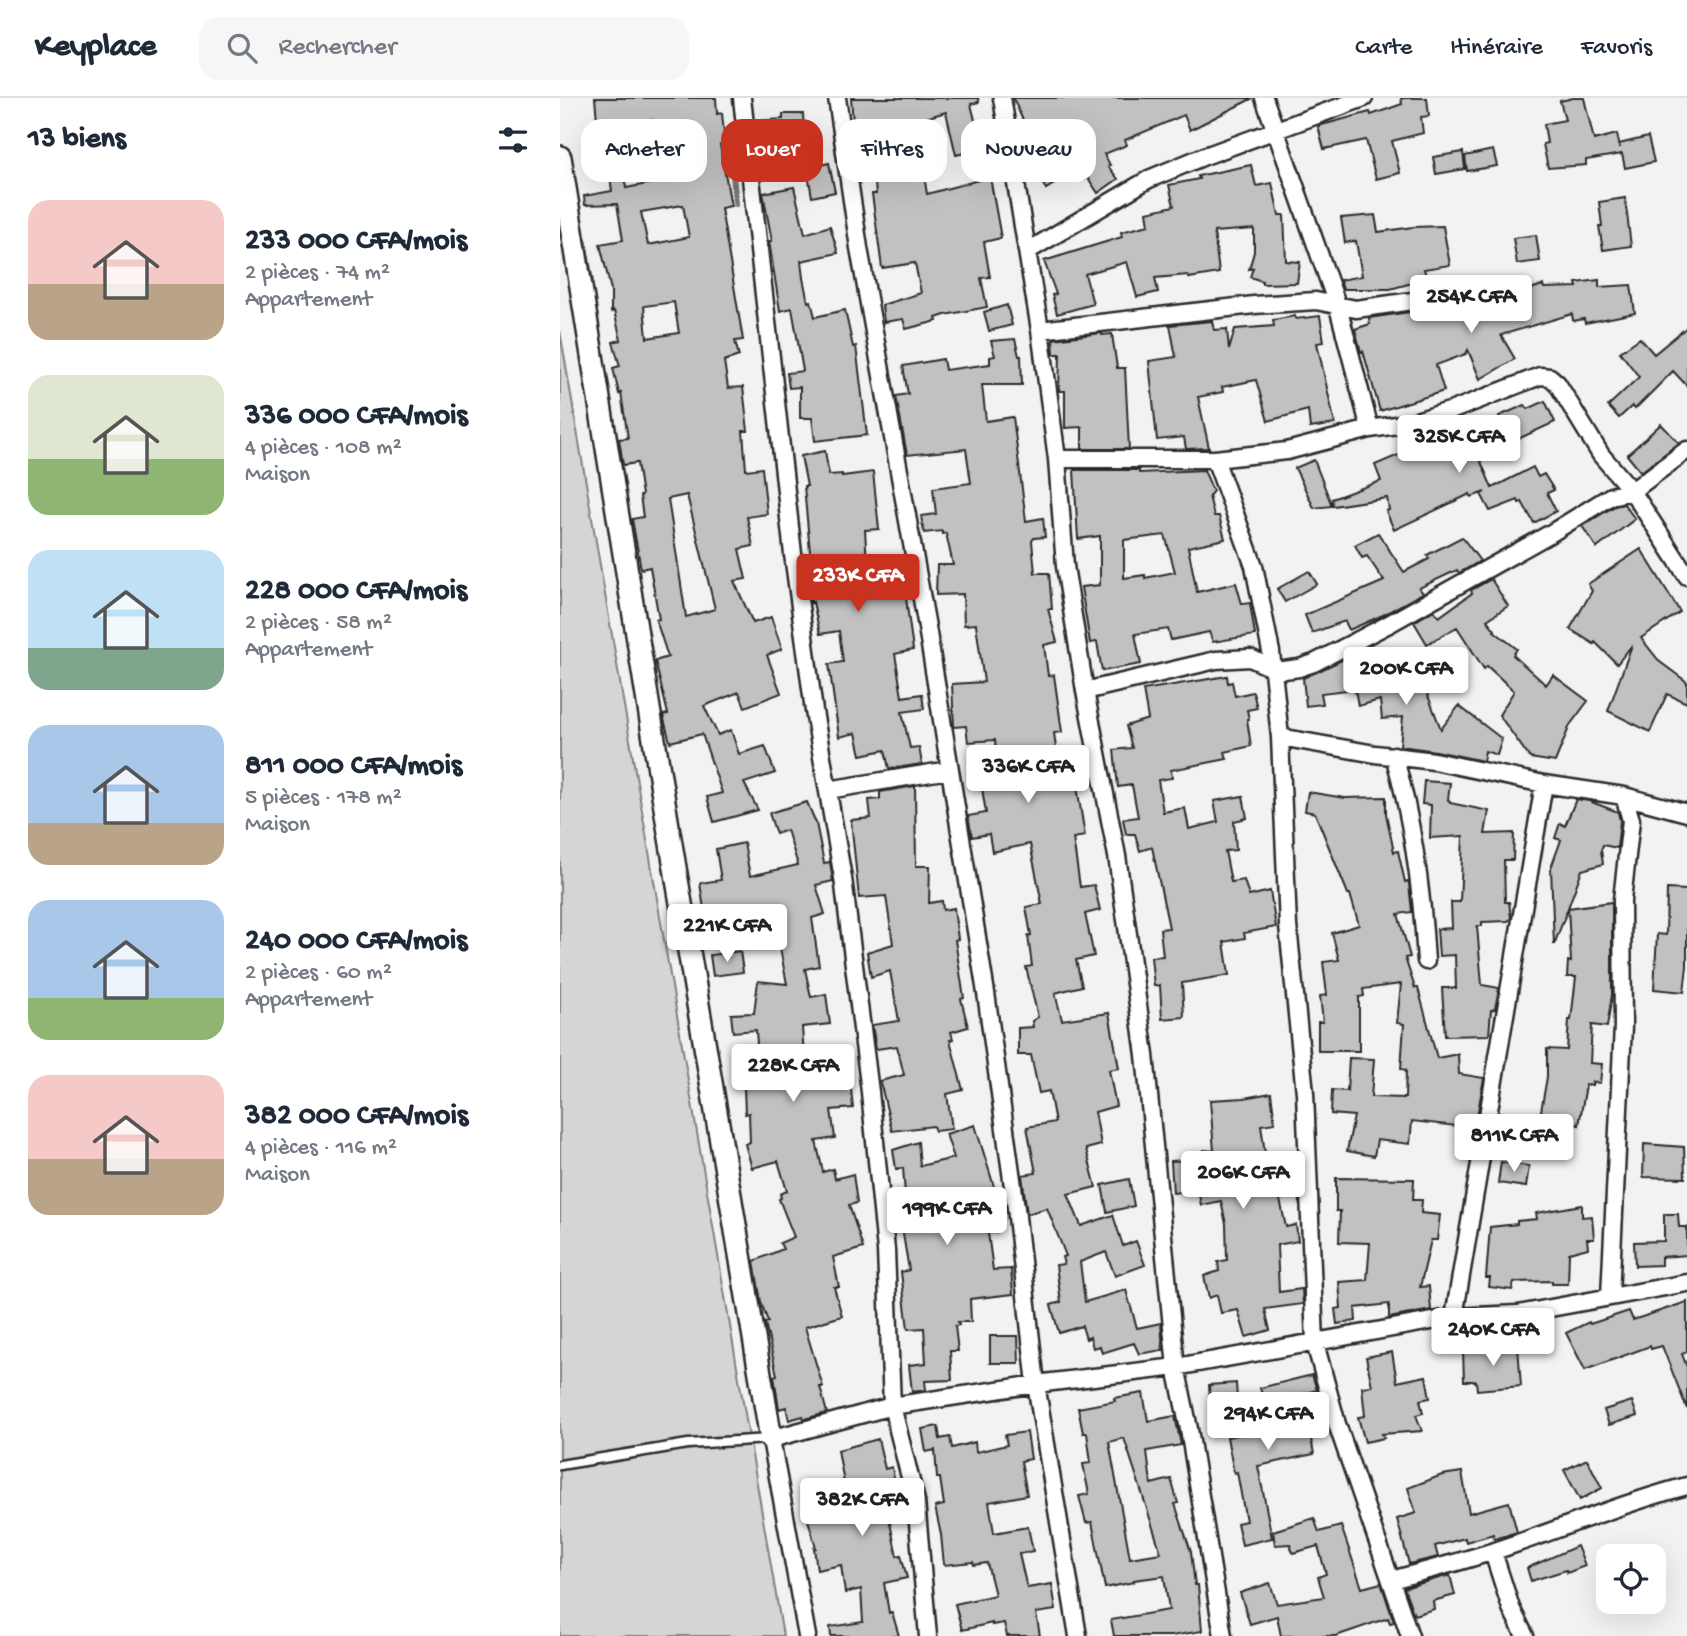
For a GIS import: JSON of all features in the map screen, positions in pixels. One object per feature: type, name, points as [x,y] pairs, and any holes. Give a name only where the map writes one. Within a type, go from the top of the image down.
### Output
[{"type":"main road","points":[[560,158],[771,1439]]},
{"type":"street","points":[[742,98],[793,554],[814,711],[843,878],[872,1105],[886,1250],[892,1406],[916,1501],[928,1636]]},
{"type":"street","points":[[837,98],[859,248],[927,627],[986,993],[1016,1208],[1036,1384],[1078,1636]]},
{"type":"street","points":[[1002,98],[1040,330],[1056,458],[1065,566],[1085,691],[1117,856],[1143,1042],[1176,1367],[1189,1429],[1223,1636]]},
{"type":"street","points":[[1264,98],[1338,307],[1370,429]]},
{"type":"street","points":[[1028,251],[1149,179],[1364,98]]},
{"type":"street","points":[[1040,330],[1254,305],[1316,301],[1356,309],[1476,292]]},
{"type":"street","points":[[1056,458],[1215,459],[1287,451],[1370,429],[1409,423],[1453,410],[1540,376],[1550,377],[1557,383],[1601,455],[1632,491],[1687,576]]},
{"type":"street","points":[[1085,691],[1216,660],[1250,658],[1272,668],[1299,668],[1314,663],[1553,532],[1611,496],[1632,491],[1687,450]]},
{"type":"street","points":[[1215,459],[1254,566],[1267,627],[1280,737],[1288,926],[1305,1093],[1315,1343],[1337,1424],[1410,1636]]},
{"type":"street","points":[[1280,737],[1624,796],[1687,813]]},
{"type":"street","points":[[1394,755],[1405,795],[1422,899],[1426,961]]},
{"type":"street","points":[[828,790],[948,770]]},
{"type":"street","points":[[1454,1317],[1544,784]]},
{"type":"street","points":[[1610,1296],[1623,1026],[1622,900],[1631,820],[1624,796]]},
{"type":"street","points":[[807,1636],[771,1439],[892,1406],[1036,1384],[1176,1367],[1454,1317],[1518,1314],[1687,1283]]},
{"type":"street","points":[[1391,1580],[1493,1552],[1637,1499],[1687,1486]]},
{"type":"street","points":[[1493,1552],[1511,1608],[1525,1636]]},
{"type":"lane","points":[[560,1465],[688,1444],[771,1439]]},
{"type":"shaded area","points":[[560,331],[783,1636],[560,1636]]},
{"type":"building","points":[[595,98],[716,98],[717,114],[722,113],[723,119],[721,182],[727,182],[731,206],[721,208],[743,340],[735,341],[739,356],[724,361],[728,388],[743,387],[748,431],[743,431],[746,470],[762,468],[767,514],[747,517],[753,546],[739,549],[746,579],[734,581],[753,623],[771,617],[782,649],[767,655],[781,693],[745,707],[739,692],[704,706],[718,735],[731,730],[739,754],[765,746],[775,773],[744,783],[758,810],[714,822],[707,797],[722,793],[702,734],[670,742],[665,723],[663,715],[668,714],[655,661],[668,657],[656,620],[659,619],[650,567],[641,569],[632,519],[643,517],[637,463],[623,465],[619,439],[628,438],[621,393],[619,394],[613,368],[620,366],[613,342],[621,340],[614,311],[611,312],[611,290],[600,244],[623,240],[617,204],[585,205],[584,196],[612,191],[611,182],[625,182],[626,188],[658,182],[707,182],[707,119],[597,119]],"holes":[[[683,205],[689,237],[648,245],[641,212]],[[674,302],[679,333],[647,338],[644,306]],[[687,495],[715,609],[686,617],[668,499]]]},
{"type":"building","points":[[851,98],[978,98],[979,102],[971,104],[975,119],[961,119],[961,154],[956,155],[946,112],[922,119],[853,119]]},
{"type":"building","points":[[1013,98],[1253,98],[1190,130],[1184,115],[1125,140],[1127,145],[1104,154],[1110,165],[1108,166],[1118,179],[1098,193],[1091,182],[1096,182],[1096,119],[1022,119]]},
{"type":"building","points":[[1401,98],[1427,98],[1429,116],[1421,117],[1423,133],[1392,141],[1400,173],[1376,179],[1366,140],[1324,149],[1318,126],[1370,112],[1371,115],[1402,104]]},
{"type":"building","points":[[1584,98],[1594,140],[1617,134],[1619,144],[1648,137],[1654,162],[1625,168],[1622,154],[1586,160],[1586,165],[1548,168],[1543,144],[1547,143],[1544,124],[1565,120],[1560,101]]},
{"type":"building","points":[[783,114],[803,114],[803,119],[783,119]]},
{"type":"building","points":[[1493,150],[1497,166],[1467,171],[1465,156]]},
{"type":"building","points":[[1463,152],[1465,169],[1436,174],[1433,157]]},
{"type":"building","points":[[829,163],[835,192],[812,197],[809,182],[823,182],[823,164]]},
{"type":"building","points":[[1251,165],[1256,186],[1272,183],[1279,215],[1284,215],[1286,261],[1300,262],[1297,283],[1262,284],[1262,281],[1250,277],[1253,268],[1249,269],[1254,252],[1254,229],[1214,232],[1219,273],[1189,278],[1188,275],[1155,278],[1158,292],[1137,297],[1127,262],[1085,274],[1093,304],[1057,314],[1052,295],[1056,294],[1044,261],[1122,237],[1121,232],[1149,225],[1147,212],[1174,206],[1169,185]]},
{"type":"building","points":[[875,182],[925,182],[927,194],[971,182],[991,182],[1001,238],[984,242],[990,277],[981,278],[987,307],[945,315],[936,318],[937,321],[906,329],[903,319],[884,322],[882,305],[921,293],[915,263],[882,268],[872,194],[876,194]]},
{"type":"building","points":[[1042,182],[1057,182],[1046,189]]},
{"type":"building","points":[[794,187],[805,234],[830,226],[838,253],[801,261],[803,278],[808,302],[811,301],[815,317],[845,310],[853,347],[856,346],[867,435],[815,441],[812,418],[800,418],[800,387],[789,388],[787,373],[803,371],[792,308],[780,311],[763,193]]},
{"type":"building","points":[[1625,198],[1631,246],[1603,250],[1599,202]]},
{"type":"building","points":[[1375,215],[1378,232],[1443,226],[1450,265],[1424,269],[1427,279],[1390,289],[1343,289],[1340,280],[1362,276],[1356,241],[1345,243],[1341,218]]},
{"type":"building","points":[[1536,235],[1540,261],[1517,264],[1513,238]]},
{"type":"building","points":[[1599,280],[1599,287],[1631,285],[1635,313],[1585,323],[1584,319],[1573,321],[1572,314],[1501,335],[1515,359],[1480,379],[1468,350],[1466,354],[1436,365],[1444,391],[1380,411],[1355,329],[1370,324],[1369,318],[1417,311],[1419,318],[1444,308],[1447,316],[1482,301],[1489,288],[1493,301],[1543,285],[1544,288],[1577,287],[1576,283]]},
{"type":"building","points":[[1007,305],[1012,325],[989,331],[984,312]]},
{"type":"building","points":[[1295,316],[1296,319],[1320,316],[1324,342],[1317,343],[1335,424],[1310,428],[1308,410],[1268,421],[1256,380],[1222,387],[1223,392],[1198,397],[1209,448],[1186,449],[1184,437],[1157,440],[1149,361],[1176,357],[1170,325],[1212,321],[1214,330],[1227,329],[1229,350],[1235,329],[1274,326],[1273,320]]},
{"type":"building","points":[[1687,327],[1687,386],[1673,371],[1635,409],[1632,406],[1619,418],[1608,406],[1639,377],[1620,352],[1640,338],[1654,354]]},
{"type":"building","points":[[1112,334],[1117,368],[1125,368],[1129,449],[1082,449],[1082,427],[1065,428],[1065,391],[1059,391],[1060,354],[1054,354],[1053,339]]},
{"type":"building","points":[[1015,339],[1021,356],[1022,385],[982,385],[986,421],[1013,417],[1026,521],[1043,518],[1045,537],[1034,538],[1032,541],[1035,573],[1049,573],[1052,609],[1048,609],[1057,642],[1044,645],[1048,676],[1054,675],[1062,732],[1054,733],[1058,764],[1064,764],[1065,776],[1075,774],[1085,836],[1073,838],[1080,887],[1094,885],[1100,910],[1085,914],[1094,956],[1076,960],[1082,986],[1055,993],[1062,1020],[1109,1013],[1119,1068],[1109,1070],[1116,1106],[1095,1112],[1101,1145],[1086,1149],[1096,1187],[1068,1194],[1081,1226],[1113,1215],[1123,1246],[1136,1241],[1145,1265],[1115,1276],[1106,1252],[1080,1262],[1085,1302],[1126,1290],[1137,1328],[1161,1323],[1163,1350],[1139,1354],[1134,1343],[1102,1353],[1100,1346],[1093,1348],[1090,1337],[1086,1339],[1082,1326],[1059,1333],[1051,1305],[1061,1302],[1056,1265],[1064,1264],[1062,1257],[1066,1256],[1047,1208],[1027,1214],[1022,1175],[1036,1173],[1027,1127],[1055,1122],[1049,1091],[1039,1093],[1031,1055],[1018,1055],[1018,1028],[1033,1027],[1032,1021],[1038,1017],[1026,967],[1032,966],[1028,936],[1031,935],[1026,907],[1042,904],[1030,844],[992,852],[989,834],[972,837],[968,816],[986,813],[980,776],[998,775],[995,740],[968,742],[966,726],[954,727],[952,684],[984,682],[976,624],[964,625],[963,594],[936,595],[937,565],[953,565],[946,533],[924,533],[921,516],[936,514],[933,488],[971,483],[966,449],[907,455],[896,396],[908,394],[903,366],[943,359],[945,370],[990,364],[990,357],[995,356],[991,341]]},
{"type":"building","points":[[1545,401],[1555,422],[1479,457],[1492,488],[1533,467],[1538,477],[1544,474],[1554,490],[1547,493],[1556,511],[1534,523],[1522,502],[1519,503],[1518,500],[1490,511],[1481,494],[1485,492],[1471,497],[1470,494],[1394,530],[1386,511],[1389,510],[1387,498],[1333,506],[1332,499],[1381,481],[1375,465],[1401,454],[1399,448],[1419,440],[1426,455],[1466,438],[1468,443],[1504,427],[1499,416],[1525,405],[1528,409]]},
{"type":"building","points":[[1661,424],[1679,443],[1641,472],[1627,455]]},
{"type":"building","points":[[825,451],[829,475],[873,472],[879,529],[865,530],[869,597],[905,591],[913,650],[895,654],[902,697],[922,694],[924,709],[902,712],[910,748],[919,747],[922,764],[889,769],[885,750],[861,755],[856,733],[839,737],[829,664],[843,662],[839,631],[820,634],[813,602],[811,603],[807,575],[812,574],[804,486],[807,486],[801,456]]},
{"type":"building","points":[[1314,460],[1332,506],[1314,508],[1295,468]]},
{"type":"building","points":[[1074,470],[1139,470],[1139,473],[1204,470],[1213,491],[1209,496],[1214,516],[1219,516],[1225,539],[1188,547],[1197,592],[1236,583],[1242,604],[1250,603],[1255,635],[1213,642],[1209,632],[1171,640],[1168,629],[1135,634],[1141,664],[1102,671],[1097,642],[1090,643],[1081,587],[1100,585],[1100,536],[1078,539]],"holes":[[[1165,535],[1175,572],[1145,578],[1145,575],[1124,578],[1124,540]]]},
{"type":"building","points":[[1624,504],[1635,519],[1597,548],[1582,526],[1615,506]]},
{"type":"building","points":[[1378,533],[1404,572],[1429,559],[1427,555],[1462,537],[1480,561],[1459,573],[1457,570],[1419,588],[1423,593],[1349,630],[1345,621],[1312,633],[1305,615],[1384,581],[1367,556],[1362,558],[1355,545]]},
{"type":"building","points":[[1641,549],[1680,612],[1641,638],[1660,662],[1687,682],[1687,703],[1667,694],[1650,732],[1608,711],[1632,645],[1617,664],[1595,642],[1594,644],[1570,629],[1592,591],[1588,584]]},
{"type":"building","points":[[1309,571],[1317,584],[1285,602],[1277,589]]},
{"type":"building","points":[[1491,579],[1508,606],[1487,620],[1494,631],[1517,649],[1513,655],[1546,685],[1553,675],[1588,701],[1570,725],[1555,762],[1530,758],[1499,715],[1514,691],[1487,666],[1484,669],[1457,627],[1427,644],[1414,622],[1434,610],[1439,617],[1472,593],[1471,590]]},
{"type":"building","points":[[1434,648],[1441,664],[1421,678],[1441,729],[1459,706],[1502,739],[1497,755],[1485,751],[1483,761],[1400,746],[1403,717],[1382,719],[1380,700],[1358,706],[1355,689],[1321,693],[1323,704],[1306,706],[1303,678],[1346,658],[1350,657],[1351,664],[1379,656],[1388,688],[1420,678],[1414,664]]},
{"type":"building","points":[[1227,676],[1228,683],[1232,682],[1235,696],[1253,692],[1257,708],[1247,710],[1251,746],[1225,752],[1227,759],[1171,770],[1172,778],[1158,780],[1163,812],[1185,808],[1189,829],[1218,822],[1214,801],[1243,796],[1247,818],[1234,821],[1236,850],[1225,851],[1231,882],[1244,880],[1249,896],[1270,891],[1276,927],[1244,933],[1245,938],[1224,942],[1229,975],[1182,983],[1184,1017],[1162,1019],[1160,985],[1154,986],[1151,957],[1163,956],[1160,929],[1169,928],[1152,847],[1140,851],[1135,834],[1126,834],[1123,819],[1138,817],[1132,785],[1118,787],[1114,750],[1132,748],[1126,726],[1148,719],[1143,690]]},
{"type":"building","points":[[1424,781],[1450,783],[1450,803],[1489,811],[1485,834],[1514,833],[1513,860],[1504,860],[1505,902],[1509,902],[1511,918],[1508,921],[1482,922],[1482,926],[1477,926],[1482,985],[1499,988],[1495,1009],[1491,1010],[1489,1035],[1445,1036],[1442,988],[1456,988],[1455,955],[1439,956],[1437,929],[1452,928],[1451,902],[1460,902],[1463,836],[1430,838],[1431,805],[1422,804]]},
{"type":"building","points":[[915,786],[916,866],[930,866],[929,903],[942,901],[943,910],[954,908],[958,939],[955,940],[964,998],[961,999],[968,1027],[951,1032],[953,1039],[950,1040],[963,1090],[947,1094],[952,1129],[935,1131],[933,1126],[892,1131],[880,1081],[904,1075],[897,1046],[876,1049],[872,1025],[899,1021],[890,971],[871,977],[867,952],[893,944],[886,896],[859,898],[851,820],[871,818],[869,800],[880,799],[880,792]]},
{"type":"building","points":[[1308,792],[1345,798],[1386,797],[1386,814],[1394,852],[1398,851],[1405,882],[1408,881],[1409,884],[1412,912],[1398,914],[1410,957],[1405,958],[1415,988],[1418,988],[1437,1058],[1458,1054],[1459,1074],[1484,1078],[1475,1128],[1412,1121],[1410,1144],[1377,1140],[1374,1156],[1347,1151],[1354,1116],[1331,1114],[1332,1090],[1347,1091],[1349,1058],[1374,1059],[1371,1097],[1405,1098],[1406,1070],[1401,1069],[1404,1024],[1397,1023],[1401,984],[1363,989],[1364,996],[1359,997],[1359,1051],[1318,1051],[1318,1022],[1323,1022],[1320,996],[1327,995],[1323,962],[1339,960],[1332,933],[1359,925],[1350,894],[1315,813],[1305,811]]},
{"type":"building","points":[[1576,799],[1589,801],[1618,812],[1620,821],[1617,848],[1603,845],[1603,864],[1582,870],[1554,945],[1551,868],[1561,840],[1555,838],[1560,823],[1565,826]]},
{"type":"building","points":[[807,802],[816,823],[824,863],[830,862],[833,881],[816,885],[825,914],[812,918],[819,966],[805,969],[811,997],[826,994],[830,1024],[802,1027],[804,1056],[843,1053],[853,1108],[831,1110],[835,1138],[816,1141],[823,1172],[833,1169],[835,1179],[853,1174],[857,1203],[849,1205],[863,1248],[833,1257],[839,1287],[834,1287],[842,1316],[805,1327],[823,1387],[820,1387],[827,1413],[789,1420],[786,1407],[779,1409],[774,1376],[777,1375],[754,1261],[783,1249],[780,1243],[794,1237],[779,1199],[780,1194],[787,1191],[778,1161],[752,1168],[745,1144],[750,1142],[749,1113],[745,1114],[744,1087],[760,1086],[756,1030],[733,1032],[731,1014],[754,1013],[758,981],[787,984],[777,933],[742,938],[737,904],[704,909],[700,883],[721,880],[716,849],[744,843],[750,876],[798,865],[787,830],[776,834],[769,813]]},
{"type":"building","points":[[1667,889],[1687,890],[1687,966],[1684,992],[1654,989],[1657,934],[1666,935]]},
{"type":"building","points":[[1612,902],[1612,995],[1607,1027],[1592,1025],[1590,1063],[1602,1064],[1600,1083],[1592,1082],[1592,1085],[1586,1085],[1579,1125],[1540,1117],[1547,1077],[1547,1049],[1567,1050],[1576,977],[1567,977],[1568,961],[1571,962],[1568,908]]},
{"type":"building","points":[[740,951],[743,972],[713,976],[710,955]]},
{"type":"building","points":[[1271,1093],[1275,1123],[1261,1125],[1269,1182],[1276,1181],[1286,1227],[1296,1225],[1298,1241],[1277,1245],[1279,1292],[1302,1289],[1303,1304],[1265,1309],[1270,1330],[1246,1337],[1238,1310],[1221,1313],[1217,1295],[1209,1298],[1204,1276],[1219,1271],[1218,1262],[1227,1260],[1226,1224],[1221,1201],[1201,1205],[1198,1190],[1173,1193],[1171,1161],[1204,1159],[1204,1150],[1214,1151],[1210,1100]]},
{"type":"building","points":[[975,1125],[996,1193],[992,1194],[997,1232],[988,1233],[993,1270],[1011,1269],[1013,1294],[970,1299],[971,1322],[958,1322],[959,1325],[955,1326],[958,1351],[950,1351],[952,1380],[925,1381],[926,1390],[912,1392],[909,1365],[926,1363],[924,1328],[908,1329],[901,1272],[909,1270],[901,1222],[907,1221],[903,1168],[896,1169],[893,1150],[918,1142],[920,1166],[954,1158],[946,1134]]},
{"type":"building","points":[[1644,1144],[1684,1147],[1685,1178],[1643,1177]]},
{"type":"building","points":[[1501,1162],[1529,1166],[1526,1187],[1498,1183]]},
{"type":"building","points":[[1336,1178],[1414,1179],[1413,1200],[1422,1200],[1421,1213],[1440,1215],[1437,1240],[1431,1240],[1420,1287],[1429,1286],[1431,1310],[1389,1318],[1389,1304],[1355,1308],[1356,1321],[1337,1324],[1335,1309],[1341,1308],[1339,1282],[1367,1280],[1370,1243],[1339,1242],[1340,1211],[1336,1211]]},
{"type":"building","points":[[1129,1179],[1134,1206],[1107,1212],[1102,1185]]},
{"type":"building","points":[[1582,1205],[1582,1217],[1592,1216],[1594,1239],[1587,1239],[1588,1248],[1569,1253],[1568,1284],[1552,1284],[1552,1281],[1514,1282],[1512,1290],[1489,1287],[1490,1278],[1486,1278],[1490,1227],[1517,1224],[1517,1221],[1537,1219],[1536,1213]]},
{"type":"building","points":[[1664,1214],[1678,1214],[1679,1227],[1687,1227],[1687,1255],[1661,1257],[1661,1265],[1635,1266],[1634,1242],[1664,1241]]},
{"type":"building","points":[[1687,1302],[1687,1352],[1682,1354],[1687,1367],[1687,1409],[1662,1346],[1651,1349],[1650,1346],[1585,1370],[1566,1333],[1589,1322],[1590,1324],[1629,1311],[1633,1320]]},
{"type":"building","points":[[990,1336],[1018,1336],[1019,1363],[990,1363]]},
{"type":"building","points":[[1518,1347],[1521,1386],[1477,1390],[1476,1381],[1464,1381],[1463,1351]]},
{"type":"building","points":[[1392,1352],[1397,1382],[1426,1376],[1430,1398],[1420,1400],[1423,1413],[1416,1415],[1422,1431],[1382,1434],[1384,1438],[1365,1442],[1358,1417],[1365,1416],[1362,1387],[1372,1386],[1366,1357]]},
{"type":"building","points":[[1312,1375],[1317,1390],[1291,1397],[1300,1431],[1309,1429],[1314,1454],[1258,1466],[1272,1538],[1242,1545],[1237,1523],[1246,1521],[1227,1437],[1251,1432],[1250,1428],[1271,1425],[1260,1388]]},
{"type":"building","points":[[1236,1383],[1237,1399],[1210,1401],[1209,1385]]},
{"type":"building","points":[[1143,1393],[1148,1421],[1175,1416],[1181,1445],[1147,1451],[1151,1484],[1171,1479],[1178,1503],[1175,1504],[1191,1552],[1195,1585],[1198,1585],[1202,1631],[1171,1636],[1114,1636],[1111,1620],[1169,1610],[1164,1576],[1105,1588],[1092,1522],[1086,1523],[1079,1496],[1089,1494],[1083,1464],[1091,1463],[1087,1433],[1083,1433],[1078,1408],[1115,1401],[1114,1398]],"holes":[[[1124,1438],[1161,1553],[1130,1558],[1109,1442]]]},
{"type":"building","points":[[1632,1401],[1637,1416],[1609,1425],[1604,1410]]},
{"type":"building","points":[[938,1426],[940,1439],[950,1437],[952,1448],[975,1442],[976,1452],[1007,1445],[1005,1435],[1027,1432],[1031,1459],[1021,1461],[1027,1495],[989,1502],[994,1533],[1028,1527],[1033,1551],[1019,1554],[1027,1588],[1052,1584],[1056,1610],[1036,1613],[1040,1636],[1007,1636],[1004,1623],[962,1630],[955,1604],[995,1595],[987,1563],[944,1565],[935,1507],[944,1505],[940,1478],[937,1478],[935,1450],[926,1452],[922,1429]]},
{"type":"building","points":[[878,1439],[885,1469],[892,1467],[899,1507],[887,1509],[897,1556],[901,1555],[907,1578],[884,1583],[889,1613],[892,1612],[899,1636],[831,1636],[830,1627],[863,1622],[861,1589],[845,1593],[841,1565],[817,1570],[816,1548],[807,1516],[848,1504],[838,1450]]},
{"type":"building","points":[[1587,1459],[1602,1488],[1580,1500],[1564,1470]]},
{"type":"building","points":[[1462,1472],[1469,1513],[1509,1502],[1517,1532],[1494,1539],[1493,1534],[1466,1542],[1465,1538],[1435,1546],[1438,1557],[1409,1564],[1397,1519],[1416,1513],[1408,1488],[1442,1475]]},
{"type":"building","points":[[1314,1518],[1319,1532],[1341,1526],[1362,1588],[1381,1583],[1394,1622],[1390,1623],[1388,1618],[1336,1636],[1281,1636],[1277,1616],[1250,1624],[1240,1593],[1270,1583],[1277,1604],[1324,1597],[1318,1577],[1326,1574],[1318,1546],[1293,1553],[1290,1544],[1275,1545],[1273,1531]]},
{"type":"building","points":[[1577,1546],[1585,1566],[1531,1581],[1527,1568]]},
{"type":"building","points":[[1450,1575],[1455,1595],[1433,1601],[1434,1609],[1414,1615],[1404,1588]]},
{"type":"waterway","points":[[734,182],[736,204]]},
{"type":"waterway","points":[[584,240],[591,281]]}]
